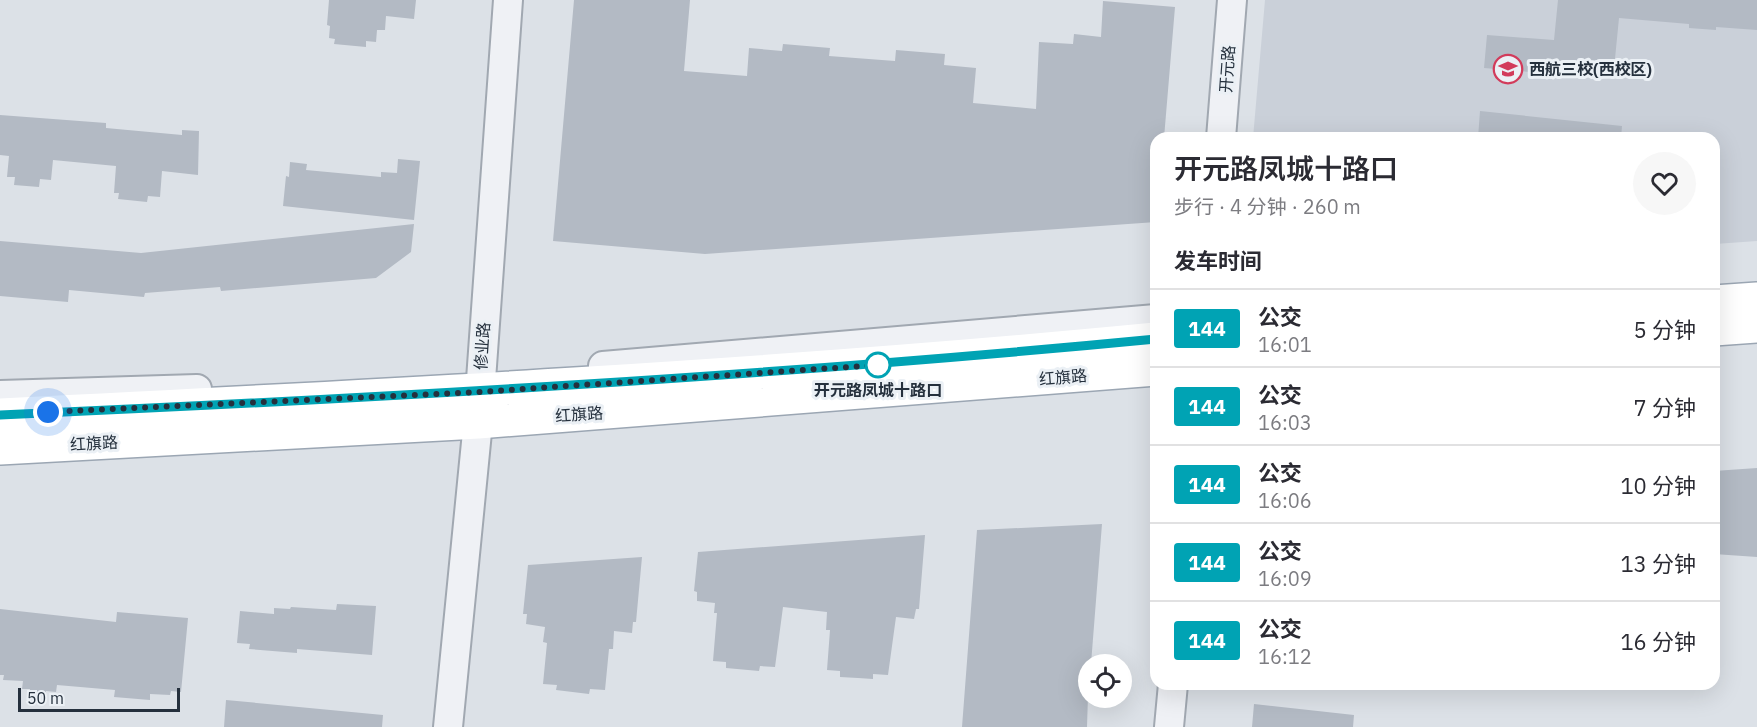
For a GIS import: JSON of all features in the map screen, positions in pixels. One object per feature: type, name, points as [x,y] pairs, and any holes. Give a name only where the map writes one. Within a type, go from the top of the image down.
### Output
[{"type":"main road","points":[[1720,302],[1757,299]]},
{"type":"main road","points":[[1720,329],[1757,326]]},
{"type":"main road","name":"红旗路","points":[[0,448],[478,397],[921,362],[1150,340]]},
{"type":"main road","name":"红旗路","points":[[0,415],[1150,369]]},
{"type":"street","name":"修业路","points":[[448,727],[478,397],[508,0]]},
{"type":"street","name":"开元路","points":[[1221,132],[1232,0]]},
{"type":"street","points":[[0,395],[256,388],[478,397],[1150,320]]},
{"type":"street","points":[[1169,727],[1172,690]]},
{"type":"shaded area","name":"西航三校(西校区)","points":[[1265,0],[1757,0],[1757,241],[1720,244],[1720,132],[1254,132]]},
{"type":"building","points":[[329,0],[416,0],[414,19],[386,16],[385,30],[377,30],[376,42],[366,41],[366,47],[334,44],[335,39],[329,38],[330,26],[327,25]]},
{"type":"building","points":[[574,0],[690,0],[684,71],[747,76],[749,48],[782,51],[783,44],[830,48],[829,56],[895,61],[896,50],[945,54],[944,65],[976,68],[973,103],[1036,109],[1039,42],[1073,44],[1074,34],[1101,37],[1103,1],[1175,7],[1165,132],[1150,132],[1150,222],[705,254],[553,241]]},
{"type":"building","points":[[1558,0],[1757,0],[1757,30],[1689,28],[1689,24],[1619,18],[1613,79],[1484,68],[1487,35],[1554,40]]},
{"type":"building","points":[[1480,111],[1622,126],[1622,132],[1478,132]]},
{"type":"building","points":[[0,115],[106,123],[106,128],[182,135],[182,130],[199,131],[198,175],[162,171],[160,197],[148,196],[147,202],[118,199],[119,193],[114,193],[116,166],[53,160],[51,180],[40,179],[39,187],[14,185],[15,177],[7,177],[9,156],[0,155]]},
{"type":"building","points":[[398,159],[420,161],[414,220],[283,206],[290,162],[307,164],[306,170],[381,177],[381,172],[397,173]]},
{"type":"building","points":[[414,224],[411,252],[376,278],[221,291],[220,287],[145,293],[144,297],[69,290],[68,302],[0,296],[0,241],[141,253]]},
{"type":"building","points":[[1757,468],[1757,557],[1720,554],[1720,471]]},
{"type":"building","points":[[1102,524],[1092,654],[1078,654],[1078,708],[1088,708],[1087,727],[962,727],[977,530]]},
{"type":"building","points":[[925,535],[919,609],[916,609],[914,619],[896,617],[888,675],[873,674],[873,679],[840,677],[840,671],[827,670],[830,630],[826,630],[827,612],[783,607],[775,667],[760,666],[759,671],[726,668],[726,662],[713,661],[717,613],[714,613],[715,603],[697,601],[697,592],[694,591],[698,552]]},
{"type":"building","points":[[642,557],[636,622],[633,622],[632,633],[614,631],[613,649],[609,649],[605,690],[590,689],[589,694],[556,690],[557,685],[543,684],[547,643],[543,642],[545,627],[526,624],[527,614],[523,614],[528,565]]},
{"type":"building","points":[[337,604],[376,606],[372,655],[297,649],[297,653],[249,649],[250,644],[237,643],[240,611],[274,614],[274,608],[290,609],[291,607],[336,610]]},
{"type":"building","points":[[0,609],[116,622],[117,612],[188,618],[181,692],[171,691],[170,695],[150,694],[150,700],[114,697],[115,690],[57,685],[56,692],[46,691],[46,696],[29,695],[30,689],[22,689],[23,681],[3,680],[4,675],[0,675]]},
{"type":"building","points":[[226,700],[383,715],[382,727],[224,727]]},
{"type":"building","points":[[1254,704],[1354,715],[1353,727],[1252,727]]},
{"type":"bus line","name":"144","points":[[0,415],[478,392],[921,362],[1150,340]]},
{"type":"place","name":"西航三校(西校区)","points":[[1508,69]]},
{"type":"place","name":"开元路凤城十路口","points":[[878,365]]},
{"type":"route","points":[[48,412],[478,392],[878,365]]}]
